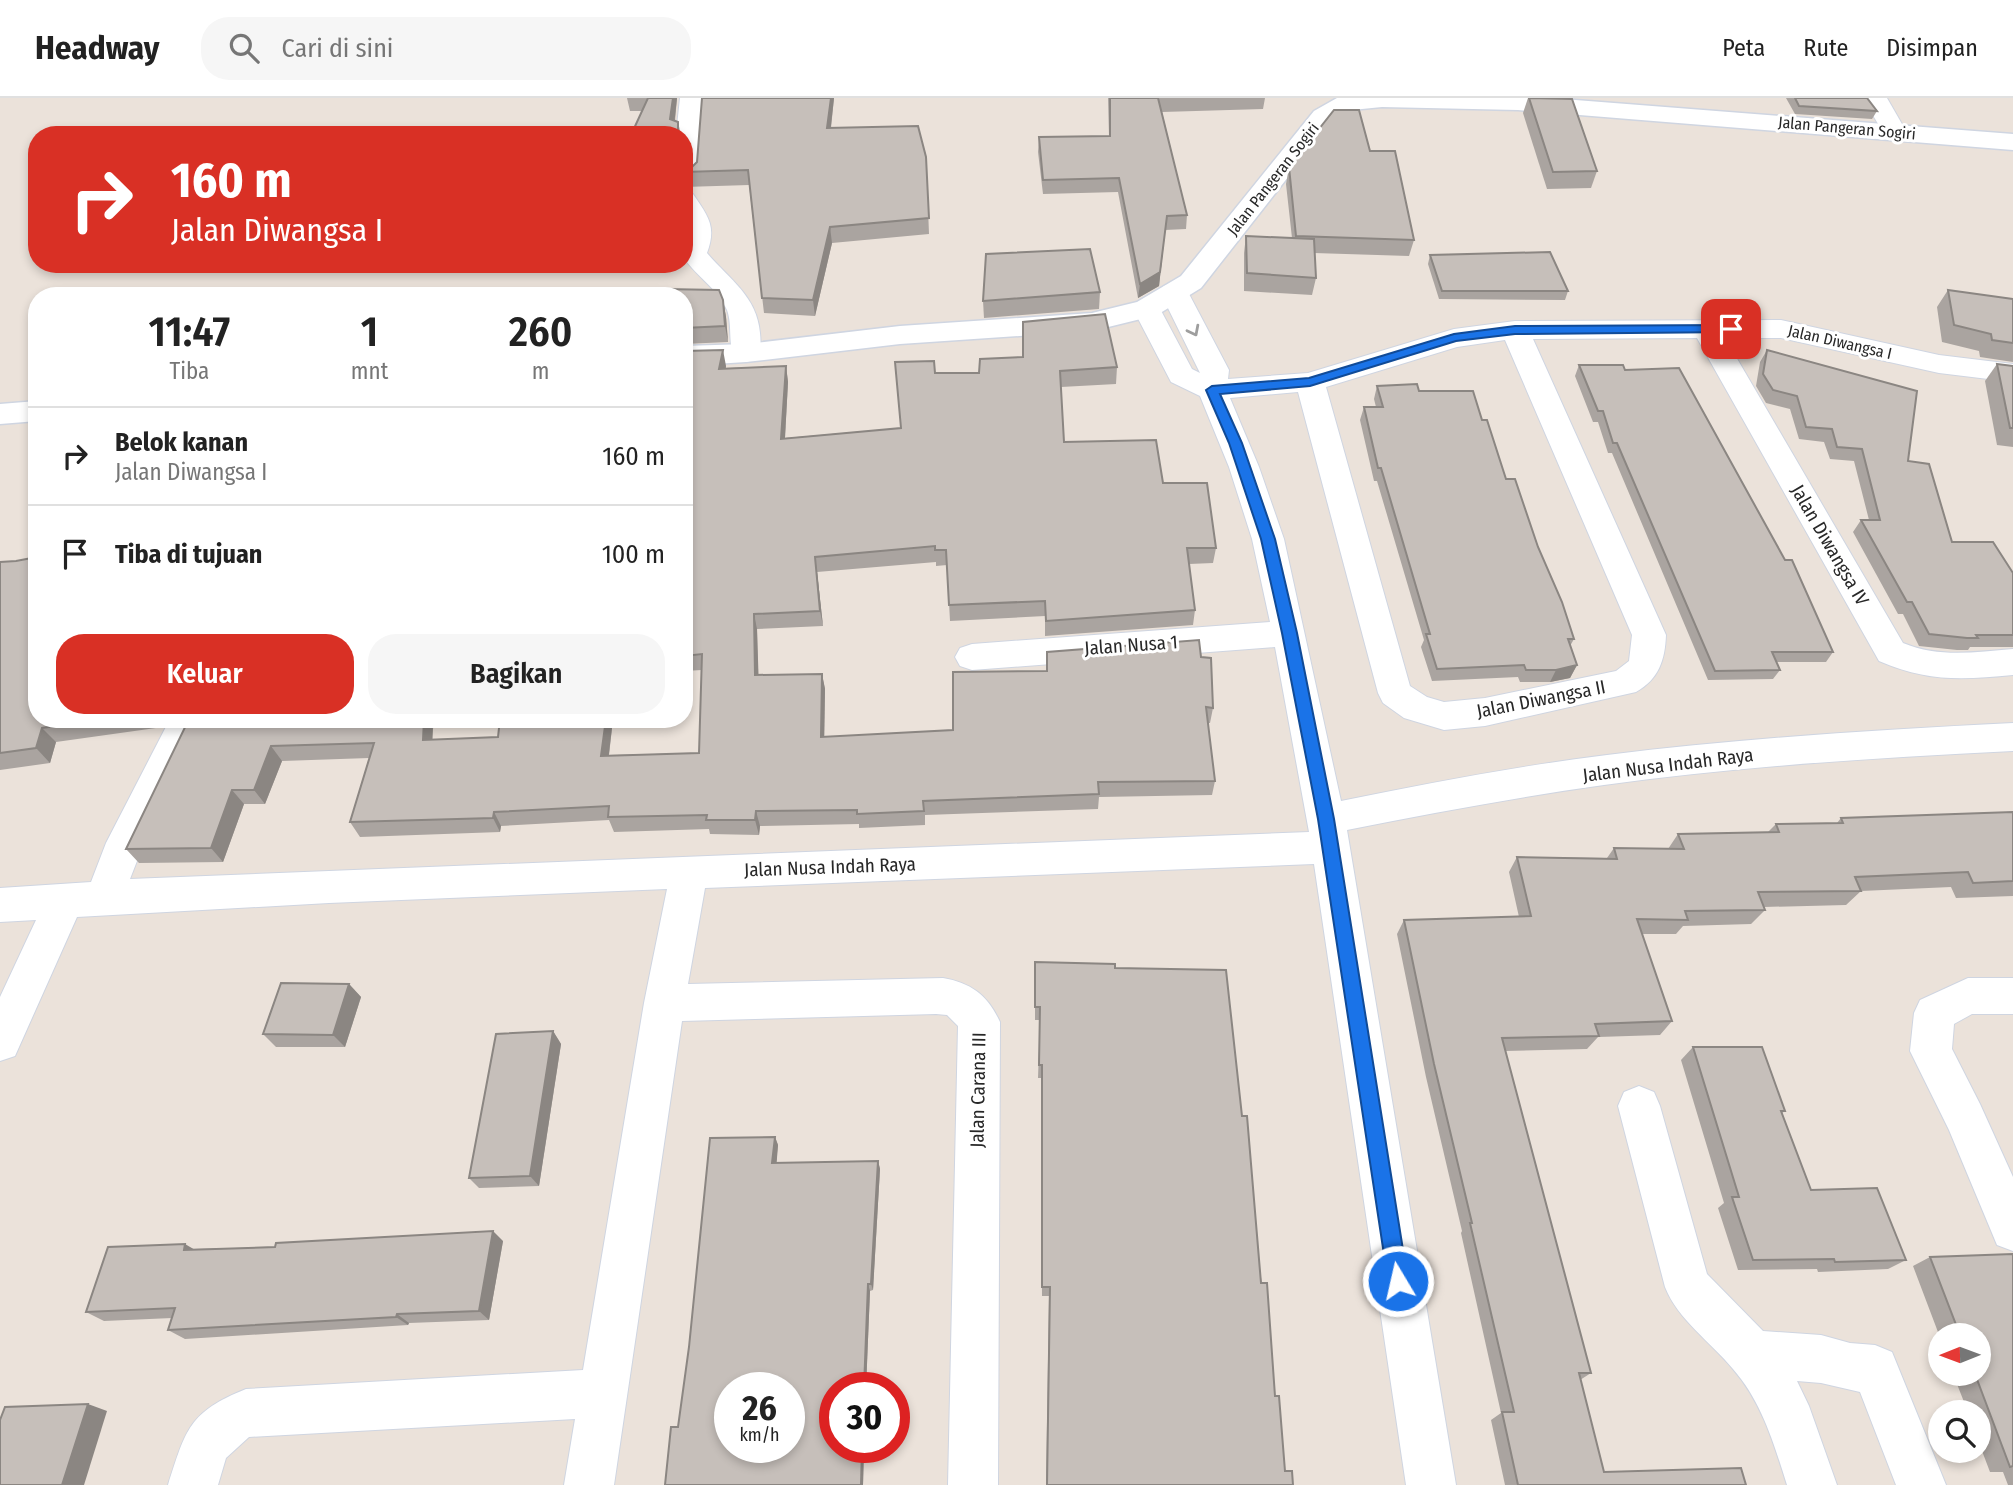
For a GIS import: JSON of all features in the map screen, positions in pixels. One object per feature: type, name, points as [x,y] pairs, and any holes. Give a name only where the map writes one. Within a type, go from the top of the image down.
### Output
[{"type":"street","points":[[689,126],[692,98]]},
{"type":"street","points":[[1875,98],[1894,131]]},
{"type":"street","name":"Jalan Pangeran Sogiri","points":[[693,356],[746,353],[900,335],[1092,322],[1147,309],[1191,282],[1323,116],[1346,103],[1381,99],[1518,103],[2013,142]]},
{"type":"street","points":[[693,212],[701,223],[694,253],[699,263],[720,281],[742,312],[747,329],[746,353]]},
{"type":"street","points":[[1174,292],[1215,370],[1212,390],[1235,443],[1268,539],[1289,633],[1328,833],[1431,1485]]},
{"type":"street","points":[[1147,309],[1181,375],[1212,390]]},
{"type":"street","name":"Jalan Diwangsa IV","points":[[1706,329],[1891,652],[1912,662],[1938,668],[2013,662]]},
{"type":"street","name":"Jalan Diwangsa I","points":[[1212,390],[1310,382],[1454,338],[1515,330],[1782,329],[1939,364],[2013,373]]},
{"type":"street","name":"Jalan Diwangsa II","points":[[1310,382],[1395,693],[1416,708],[1444,716],[1485,712],[1624,683],[1640,675],[1648,659],[1649,635],[1515,330]]},
{"type":"street","points":[[0,414],[28,412]]},
{"type":"street","name":"Jalan Nusa 1","points":[[972,657],[1289,633]]},
{"type":"street","points":[[104,897],[125,842],[183,728]]},
{"type":"street","name":"Jalan Nusa Indah Raya","points":[[0,905],[329,886],[689,873],[1328,833],[1404,804],[1644,765],[1902,743],[2013,737]]},
{"type":"street","points":[[589,1485],[664,1003],[689,873]]},
{"type":"street","points":[[0,1042],[64,902]]},
{"type":"street","name":"Jalan Carana III","points":[[664,1003],[950,996],[969,1006],[979,1023],[973,1485]]},
{"type":"street","points":[[2013,996],[1968,996],[1934,1013],[1931,1051],[1965,1118],[2013,1229]]},
{"type":"street","points":[[1639,1106],[1688,1287],[1752,1354],[1785,1406],[1812,1485]]},
{"type":"street","points":[[1752,1354],[1821,1359],[1850,1367],[1875,1369],[1922,1485]]},
{"type":"street","points":[[194,1485],[209,1436],[229,1420],[246,1413],[603,1393]]},
{"type":"building","points":[[648,98],[673,98],[670,119],[678,122],[678,126],[635,126]]},
{"type":"building","points":[[702,98],[831,98],[827,128],[918,126],[926,157],[929,218],[830,227],[813,300],[762,298],[748,170],[693,172],[693,166],[697,162]]},
{"type":"building","points":[[1110,98],[1158,98],[1187,215],[1167,216],[1160,272],[1140,284],[1119,178],[1043,180],[1039,137],[1110,136]]},
{"type":"building","points":[[1529,98],[1572,99],[1597,171],[1553,172]]},
{"type":"building","points":[[1795,98],[1867,98],[1877,111],[1799,106]]},
{"type":"building","points":[[1334,110],[1359,110],[1370,151],[1395,151],[1414,240],[1296,236],[1289,167]]},
{"type":"building","points":[[1246,236],[1314,239],[1316,278],[1247,273]]},
{"type":"building","points":[[1090,249],[1100,292],[983,301],[986,254]]},
{"type":"building","points":[[1550,252],[1568,291],[1442,291],[1430,255]]},
{"type":"building","points":[[693,290],[719,290],[723,300],[725,326],[693,328]]},
{"type":"building","points":[[1948,290],[2013,299],[2013,343],[1992,340],[1991,334],[1954,325]]},
{"type":"building","points":[[1105,314],[1117,367],[1060,371],[1064,442],[1156,440],[1163,483],[1207,483],[1216,548],[1187,548],[1195,610],[1046,621],[1045,601],[949,605],[946,550],[935,550],[935,546],[815,557],[820,611],[754,614],[755,675],[822,674],[821,737],[953,730],[953,672],[1047,671],[1047,652],[1199,640],[1201,657],[1211,658],[1213,708],[1206,707],[1215,781],[1098,782],[1099,794],[923,801],[924,811],[857,814],[857,810],[756,811],[755,820],[706,820],[707,815],[608,817],[609,806],[494,812],[493,818],[350,822],[374,743],[271,746],[254,790],[232,790],[211,848],[126,849],[185,728],[424,728],[423,740],[498,737],[499,728],[605,728],[601,756],[699,753],[702,654],[693,655],[693,351],[723,350],[719,369],[786,366],[781,439],[901,428],[895,362],[934,361],[935,373],[979,373],[980,359],[1023,357],[1023,322]]},
{"type":"building","points":[[1767,350],[1917,391],[1908,461],[1929,464],[1952,542],[1993,542],[2013,573],[2013,635],[1976,635],[1978,638],[1967,638],[1929,634],[1912,602],[1907,602],[1861,520],[1880,520],[1862,449],[1837,447],[1832,429],[1806,427],[1797,396],[1773,390],[1763,374]]},
{"type":"building","points":[[1997,364],[2013,366],[2013,428],[2010,428]]},
{"type":"building","points":[[1579,365],[1623,365],[1625,370],[1679,368],[1785,560],[1792,560],[1833,652],[1772,652],[1780,670],[1715,671],[1617,443],[1613,443],[1603,411],[1598,411]]},
{"type":"building","points":[[1417,384],[1419,391],[1473,391],[1482,420],[1487,420],[1506,479],[1515,479],[1538,547],[1562,602],[1574,639],[1568,639],[1577,665],[1556,670],[1526,670],[1524,665],[1437,669],[1426,634],[1430,634],[1381,468],[1378,468],[1364,407],[1383,407],[1377,386]]},
{"type":"building","points":[[28,559],[28,728],[42,728],[36,748],[0,753],[0,562]]},
{"type":"building","points":[[2013,812],[2013,881],[1973,883],[1968,872],[1855,877],[1861,891],[1758,892],[1765,910],[1685,911],[1688,920],[1637,919],[1672,1021],[1595,1024],[1599,1036],[1502,1038],[1591,1373],[1579,1373],[1604,1472],[1741,1468],[1746,1485],[1518,1485],[1502,1412],[1514,1412],[1434,1064],[1404,920],[1531,916],[1517,857],[1617,859],[1614,848],[1684,849],[1678,834],[1779,832],[1776,824],[1843,823],[1841,818]]},
{"type":"building","points":[[1035,962],[1115,964],[1115,968],[1226,970],[1242,1116],[1247,1116],[1261,1283],[1267,1283],[1275,1396],[1279,1396],[1285,1471],[1292,1471],[1293,1485],[1047,1485],[1050,1287],[1042,1287],[1042,1065],[1039,1065],[1040,1007],[1035,1007]]},
{"type":"building","points":[[281,983],[349,984],[333,1035],[263,1034]]},
{"type":"building","points":[[553,1031],[530,1176],[469,1178],[496,1034]]},
{"type":"building","points":[[1693,1047],[1762,1047],[1785,1111],[1781,1111],[1811,1190],[1877,1188],[1906,1260],[1753,1260],[1732,1197],[1739,1197]]},
{"type":"building","points":[[775,1137],[772,1163],[878,1161],[871,1284],[868,1284],[865,1372],[819,1372],[819,1463],[862,1463],[861,1485],[665,1485],[671,1427],[678,1427],[689,1347],[710,1138]]},
{"type":"building","points":[[493,1231],[479,1311],[168,1330],[175,1308],[86,1312],[108,1247],[185,1244],[184,1250],[275,1247],[276,1243]]},
{"type":"building","points":[[2013,1254],[2013,1466],[2010,1467],[1991,1417],[1991,1400],[1985,1400],[1980,1386],[1992,1386],[1992,1323],[1955,1323],[1930,1257]]},
{"type":"building","points":[[88,1404],[62,1485],[0,1485],[0,1420],[5,1407]]},
{"type":"route","points":[[1398,1281],[1326,819],[1289,633],[1268,539],[1226,419],[1212,390],[1310,382],[1454,338],[1515,330],[1731,329]]}]
